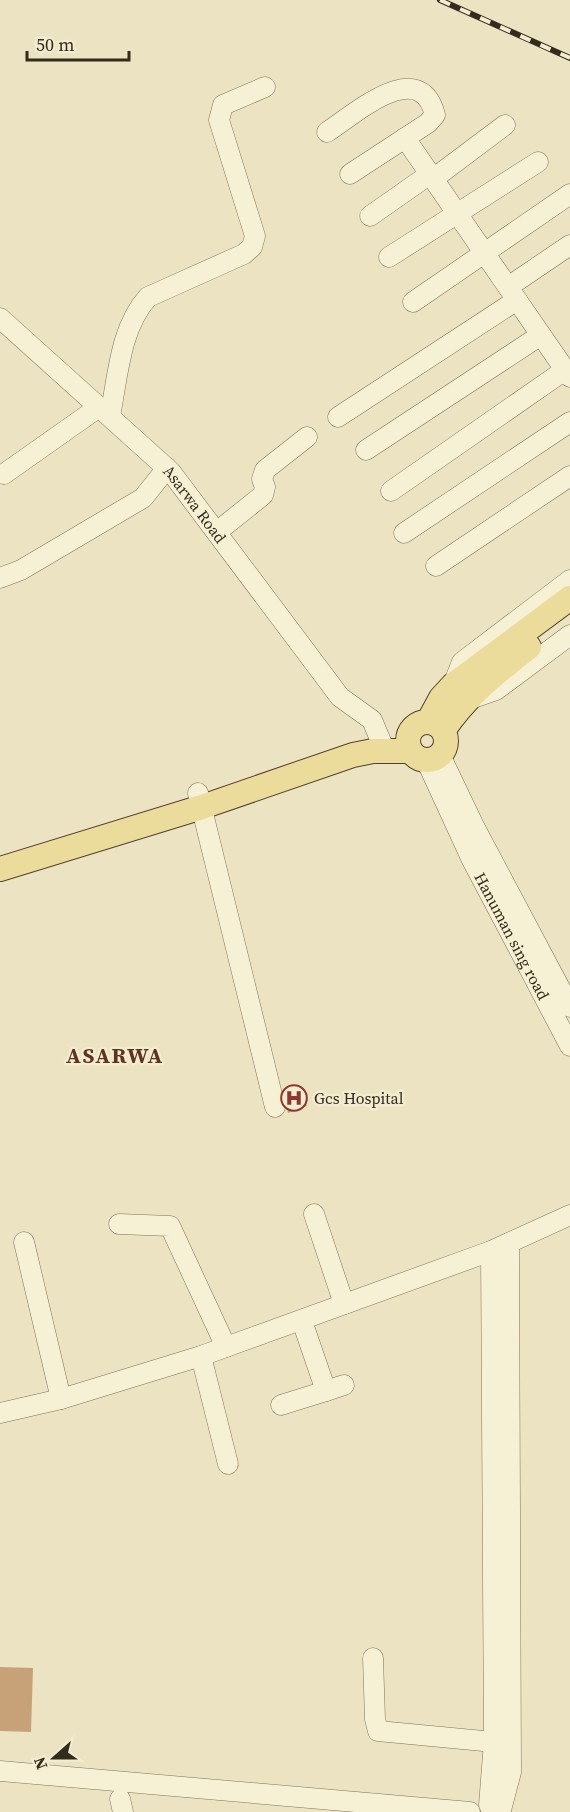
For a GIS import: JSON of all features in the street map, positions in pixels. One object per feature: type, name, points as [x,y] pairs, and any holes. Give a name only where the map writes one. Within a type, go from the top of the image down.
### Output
[{"type":"main road","points":[[468,686],[570,598]]},
{"type":"main road","points":[[0,869],[200,800],[328,748],[426,743],[441,698],[468,686],[570,616]]},
{"type":"main road","points":[[0,855],[200,800]]},
{"type":"street","points":[[4,474],[105,412],[128,327],[137,309],[148,297],[244,254],[252,247],[255,236],[219,120],[223,105],[266,87]]},
{"type":"street","points":[[327,132],[390,91],[409,87],[425,95],[435,115],[428,123],[350,174]]},
{"type":"street","points":[[370,216],[505,125]]},
{"type":"street","points":[[391,491],[567,373],[405,138]]},
{"type":"street","points":[[389,257],[538,162]]},
{"type":"street","points":[[413,302],[570,194]]},
{"type":"street","points":[[338,417],[512,293],[570,245]]},
{"type":"street","name":"Asarwa Road","points":[[0,318],[167,468],[218,531],[340,697],[363,714],[362,725],[378,745]]},
{"type":"street","points":[[366,450],[541,335]]},
{"type":"street","points":[[404,533],[570,422]]},
{"type":"street","points":[[218,531],[262,495],[265,487],[262,479],[265,470],[307,437]]},
{"type":"street","points":[[0,578],[21,570],[143,498],[167,468]]},
{"type":"street","points":[[436,566],[570,476]]},
{"type":"street","points":[[570,580],[462,662],[468,686],[496,690],[570,635]]},
{"type":"street","points":[[426,743],[520,933],[570,1007]]},
{"type":"street","name":"Hanuman sing road","points":[[426,743],[472,860],[520,933],[570,1046]]},
{"type":"street","points":[[200,800],[275,1107]]},
{"type":"street","points":[[314,1214],[344,1304]]},
{"type":"street","points":[[0,1413],[61,1399],[201,1356],[302,1321],[500,1247],[570,1215]]},
{"type":"street","points":[[119,1224],[170,1226],[226,1347]]},
{"type":"street","points":[[24,1242],[61,1399]]},
{"type":"street","points":[[487,1810],[494,1742],[500,1247]]},
{"type":"street","points":[[487,1810],[511,1772],[500,1247]]},
{"type":"street","points":[[281,1405],[335,1388],[302,1321]]},
{"type":"street","points":[[201,1356],[228,1464]]},
{"type":"street","points":[[373,1659],[375,1719],[378,1731],[494,1742]]},
{"type":"street","points":[[0,1771],[418,1810],[487,1810]]},
{"type":"building","points":[[301,1089],[307,1106],[288,1113],[284,1095]]},
{"type":"building","points":[[0,1667],[33,1668],[31,1732],[0,1731]]},
{"type":"railway","points":[[440,0],[570,58]]},
{"type":"place","name":"Gcs Hospital","points":[[294,1098]]},
{"type":"district","name":"ASARWA","points":[[115,1055]]}]
